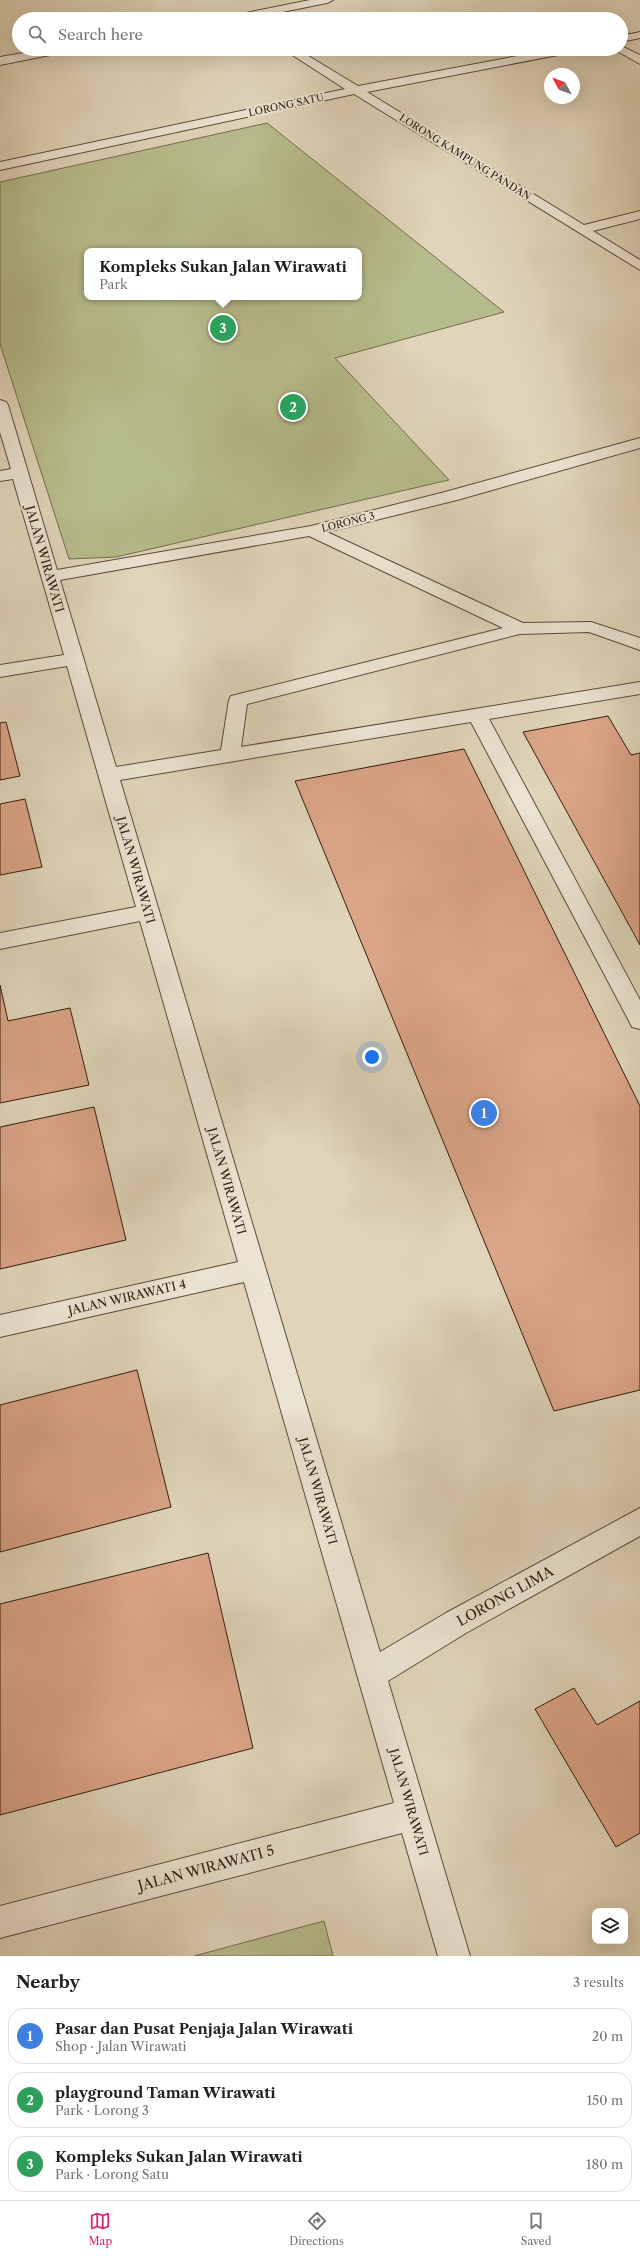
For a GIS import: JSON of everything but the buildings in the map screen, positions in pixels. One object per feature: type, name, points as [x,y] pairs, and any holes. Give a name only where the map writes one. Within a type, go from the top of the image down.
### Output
[{"type":"street","points":[[270,12],[327,0]]},
{"type":"street","points":[[628,37],[640,34]]},
{"type":"street","points":[[628,53],[640,60]]},
{"type":"street","points":[[0,61],[27,56]]},
{"type":"street","name":"LORONG KAMPUNG PANDAN","points":[[301,56],[640,266]]},
{"type":"street","name":"LORONG SATU","points":[[0,166],[357,90],[536,56]]},
{"type":"street","points":[[582,230],[640,215]]},
{"type":"street","name":"JALAN WIRAWATI","points":[[0,405],[10,475],[50,577],[75,659],[454,1956]]},
{"type":"street","name":"LORONG 3","points":[[50,577],[311,531],[451,496],[640,442]]},
{"type":"street","points":[[311,531],[520,629]]},
{"type":"street","points":[[230,755],[238,700],[520,629],[590,627],[640,644]]},
{"type":"street","points":[[0,671],[75,659]]},
{"type":"street","points":[[109,775],[640,688]]},
{"type":"street","points":[[477,714],[640,1021]]},
{"type":"street","points":[[0,941],[149,912]]},
{"type":"street","name":"JALAN WIRAWATI 4","points":[[0,1326],[253,1269]]},
{"type":"street","name":"LORONG LIMA","points":[[372,1674],[456,1623],[640,1521]]},
{"type":"street","name":"JALAN WIRAWATI 5","points":[[0,1922],[413,1814]]},
{"type":"green space","points":[[267,123],[504,312],[335,358],[449,480],[116,557],[69,559],[0,344],[0,182]]},
{"type":"green space","points":[[324,1921],[333,1956],[194,1956]]},
{"type":"place","name":"Kompleks Sukan Jalan Wirawati","points":[[223,328]]},
{"type":"place","name":"playground Taman Wirawati","points":[[293,407]]},
{"type":"place","name":"Pasar dan Pusat Penjaja Jalan Wirawati","points":[[484,1113]]}]
